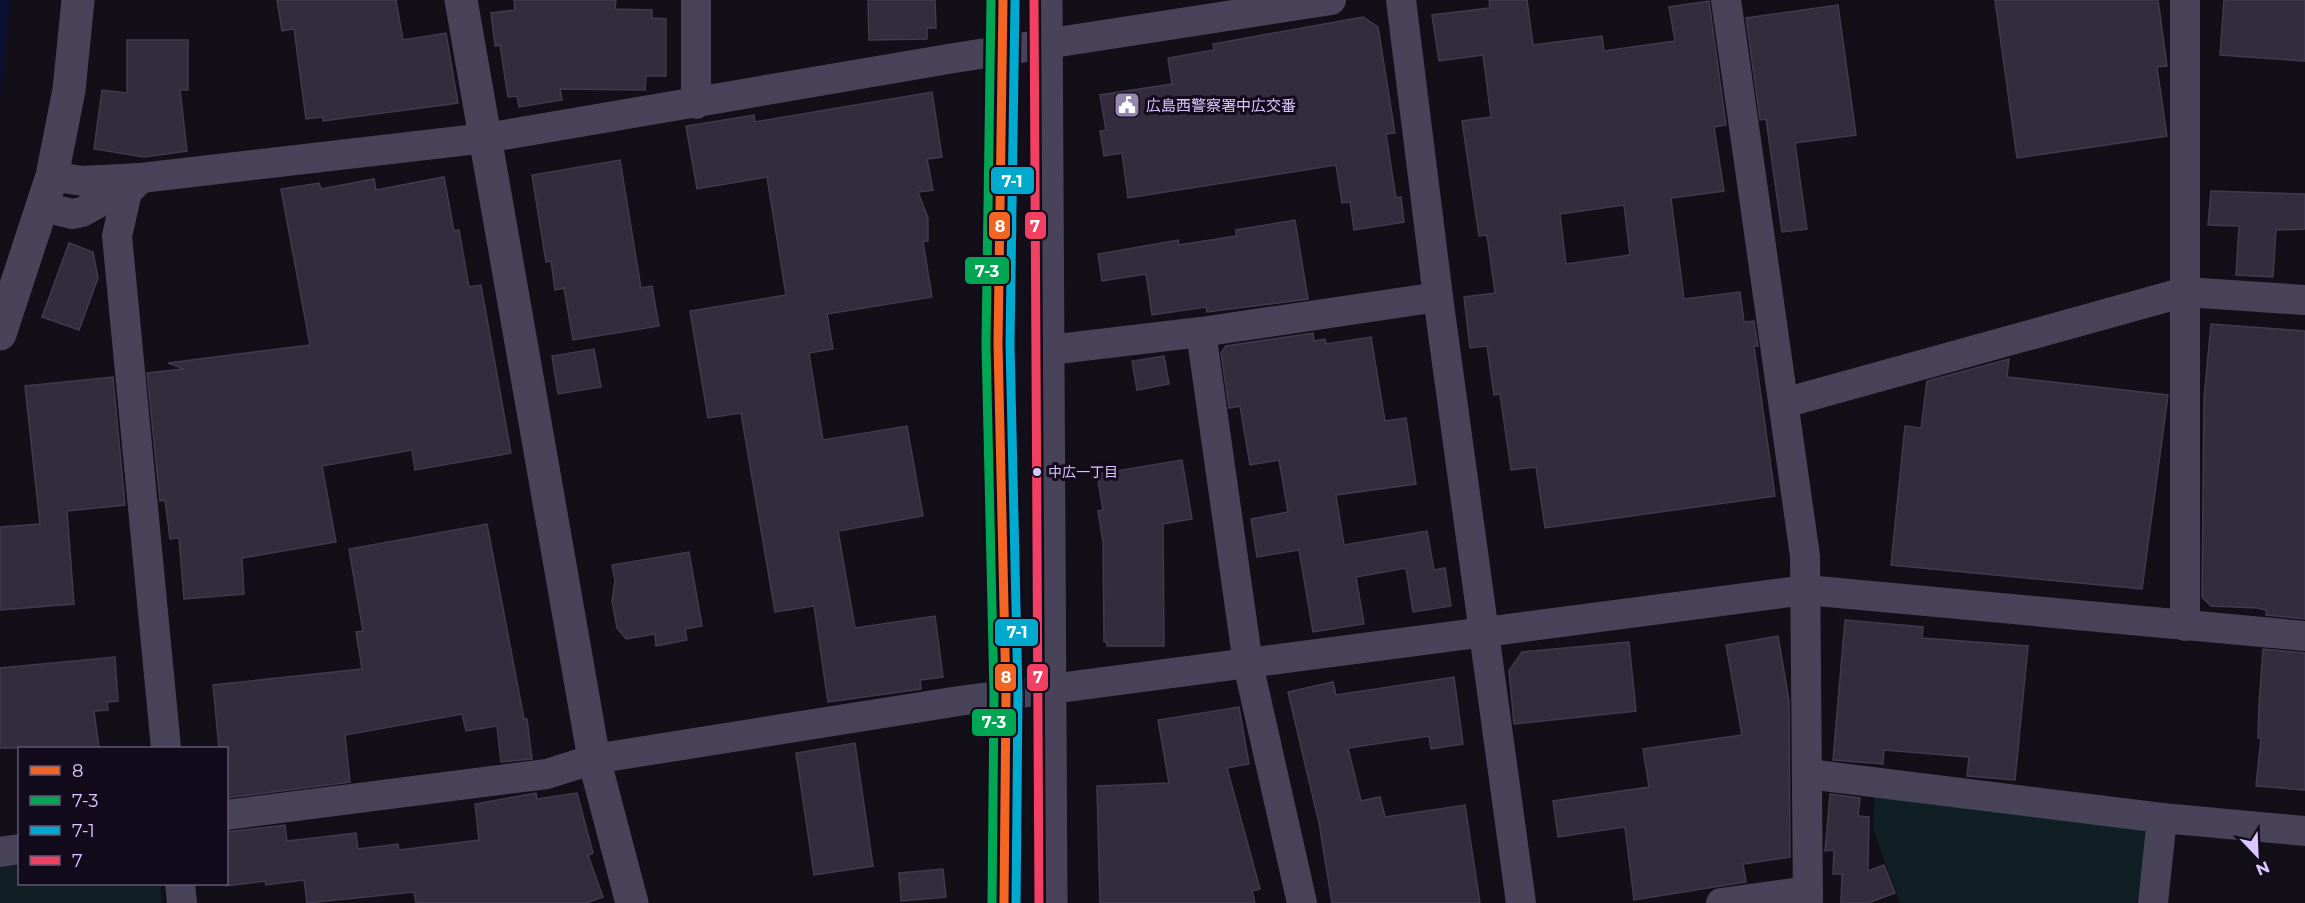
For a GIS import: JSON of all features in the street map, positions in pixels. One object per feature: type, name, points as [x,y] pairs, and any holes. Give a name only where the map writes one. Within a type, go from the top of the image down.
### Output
[{"type":"street","points":[[0,334],[48,192],[69,90],[78,0]]},
{"type":"street","points":[[461,0],[594,759],[632,903]]},
{"type":"street","points":[[696,0],[696,104]]},
{"type":"street","points":[[1003,0],[998,344],[1006,696],[1004,903]]},
{"type":"street","points":[[1046,0],[1051,903]]},
{"type":"street","points":[[48,192],[82,181],[141,178],[486,138],[696,104],[954,58],[1331,0]]},
{"type":"street","points":[[1401,0],[1438,297],[1521,903]]},
{"type":"street","points":[[1721,903],[1808,897],[1805,556],[1726,0]]},
{"type":"street","points":[[2185,0],[2185,626]]},
{"type":"street","points":[[48,192],[72,214],[82,212],[141,178]]},
{"type":"street","points":[[141,178],[127,192],[117,236],[166,747]]},
{"type":"street","points":[[82,212],[95,216],[117,236]]},
{"type":"street","points":[[1784,403],[2185,292],[2305,300]]},
{"type":"street","points":[[1049,350],[1202,332],[1438,297]]},
{"type":"street","points":[[1202,332],[1248,664],[1302,903]]},
{"type":"street","points":[[228,815],[547,774],[594,759],[1006,696],[1806,590],[2305,636]]},
{"type":"street","points":[[1808,774],[2162,818],[2305,831]]},
{"type":"street","points":[[2153,903],[2162,818]]},
{"type":"street","points":[[0,852],[18,849]]},
{"type":"street","points":[[180,885],[182,903]]},
{"type":"shaded area","points":[[0,0],[10,0],[0,102]]},
{"type":"shaded area","points":[[1875,794],[2137,821],[2146,835],[2137,903],[1900,903],[1873,829]]},
{"type":"shaded area","points":[[18,864],[18,885],[160,885],[162,903],[0,903],[0,867]]},
{"type":"building","points":[[277,0],[396,0],[403,40],[446,33],[458,103],[323,121],[323,117],[306,119],[294,29],[282,31]]},
{"type":"building","points":[[514,0],[616,0],[615,9],[652,10],[652,18],[666,19],[666,76],[646,76],[645,90],[560,89],[562,100],[519,107],[517,96],[508,97],[500,45],[495,46],[491,13],[515,10]]},
{"type":"building","points":[[868,0],[935,0],[936,28],[927,28],[927,39],[869,40]]},
{"type":"building","points":[[1489,0],[1527,0],[1533,45],[1602,36],[1604,51],[1675,41],[1669,7],[1709,1],[1726,125],[1714,127],[1724,191],[1671,198],[1684,299],[1740,292],[1744,322],[1754,321],[1758,346],[1754,346],[1775,496],[1545,528],[1536,467],[1511,470],[1500,394],[1494,395],[1487,346],[1470,348],[1464,297],[1495,293],[1487,235],[1479,236],[1462,121],[1491,117],[1483,55],[1439,61],[1432,15],[1490,8]],"holes":[[[1624,205],[1630,255],[1566,264],[1560,214]]]},
{"type":"building","points":[[1995,0],[2158,0],[2167,66],[2157,67],[2167,136],[2017,158]]},
{"type":"building","points":[[2224,0],[2305,0],[2305,61],[2220,55]]},
{"type":"building","points":[[1838,5],[1856,135],[1795,143],[1807,229],[1782,232],[1766,119],[1760,120],[1746,18]]},
{"type":"building","points":[[1363,17],[1378,27],[1395,133],[1386,134],[1396,198],[1401,197],[1404,222],[1354,230],[1350,202],[1342,203],[1336,165],[1128,198],[1122,153],[1104,156],[1100,131],[1106,130],[1100,95],[1172,84],[1168,58],[1214,50],[1213,44]]},
{"type":"building","points":[[127,40],[188,40],[188,90],[180,90],[187,151],[144,157],[94,149],[102,90],[127,93]]},
{"type":"building","points":[[932,92],[942,157],[927,159],[933,190],[918,192],[928,218],[928,241],[923,242],[932,297],[827,314],[833,349],[809,353],[823,440],[907,426],[923,516],[838,531],[855,628],[935,616],[943,677],[920,680],[921,689],[828,702],[814,606],[775,612],[741,413],[708,418],[690,311],[786,295],[767,177],[697,189],[686,126],[754,115],[755,122]]},
{"type":"building","points":[[620,160],[641,288],[652,286],[659,326],[573,340],[564,288],[555,290],[551,261],[546,262],[532,175]]},
{"type":"building","points":[[444,177],[454,231],[459,230],[469,287],[481,285],[511,453],[415,470],[412,450],[322,466],[336,542],[242,558],[244,594],[184,599],[179,538],[170,539],[165,500],[160,501],[147,373],[184,369],[168,363],[310,345],[281,189],[319,183],[321,189],[374,179],[376,190]]},
{"type":"building","points":[[2211,191],[2305,194],[2305,229],[2276,230],[2273,277],[2236,275],[2239,226],[2208,225]]},
{"type":"building","points":[[1295,220],[1308,299],[1207,312],[1206,307],[1152,315],[1146,274],[1102,281],[1098,254],[1178,240],[1179,245],[1236,236],[1236,230]]},
{"type":"building","points":[[69,243],[93,252],[98,278],[79,330],[42,317]]},
{"type":"building","points":[[2211,324],[2305,331],[2305,619],[2266,615],[2266,610],[2257,608],[2211,606],[2202,597],[2204,399]]},
{"type":"building","points":[[1313,333],[1314,341],[1325,339],[1326,344],[1371,337],[1385,421],[1406,418],[1416,484],[1336,495],[1344,545],[1427,531],[1434,570],[1445,568],[1451,606],[1413,612],[1406,568],[1356,577],[1364,624],[1313,632],[1299,550],[1257,557],[1251,519],[1288,512],[1279,460],[1250,465],[1240,406],[1229,408],[1221,353],[1226,346]]},
{"type":"building","points":[[594,349],[601,387],[558,394],[552,356]]},
{"type":"building","points":[[1164,356],[1169,384],[1137,390],[1132,361]]},
{"type":"building","points":[[2009,359],[2007,377],[2168,395],[2142,589],[1891,565],[1905,426],[1921,428],[1927,381]]},
{"type":"building","points":[[113,377],[125,505],[67,511],[74,604],[0,610],[0,527],[40,524],[25,386]]},
{"type":"building","points":[[1182,460],[1192,519],[1163,524],[1164,646],[1107,646],[1107,642],[1104,642],[1103,542],[1098,511],[1103,510],[1097,474]]},
{"type":"building","points":[[487,524],[524,719],[527,719],[532,759],[501,762],[497,726],[466,731],[462,714],[345,735],[350,782],[228,798],[228,747],[219,747],[213,685],[362,669],[356,632],[363,631],[349,549]]},
{"type":"building","points":[[689,552],[702,626],[685,629],[687,640],[656,646],[655,634],[626,639],[617,628],[612,601],[615,581],[612,565]]},
{"type":"building","points":[[1845,620],[1923,627],[1922,638],[2028,646],[2015,780],[1967,776],[1969,757],[1884,750],[1883,764],[1833,760]]},
{"type":"building","points":[[1778,636],[1789,701],[1790,857],[1743,864],[1746,882],[1634,900],[1625,827],[1558,837],[1553,801],[1649,787],[1643,749],[1742,735],[1726,645]]},
{"type":"building","points":[[1629,642],[1636,711],[1514,724],[1509,671],[1522,652]]},
{"type":"building","points":[[2263,649],[2305,653],[2305,790],[2256,786],[2261,738],[2258,738]]},
{"type":"building","points":[[115,657],[118,701],[107,702],[108,710],[94,711],[99,747],[0,748],[0,668]]},
{"type":"building","points":[[1454,677],[1463,744],[1431,749],[1429,736],[1348,748],[1361,801],[1380,797],[1385,817],[1465,805],[1480,903],[1332,903],[1319,823],[1288,692],[1333,682],[1336,695]]},
{"type":"building","points":[[1239,707],[1249,764],[1227,768],[1260,889],[1252,891],[1255,903],[1100,903],[1097,786],[1169,783],[1158,720]]},
{"type":"building","points":[[855,743],[873,866],[814,875],[796,753]]},
{"type":"building","points":[[536,793],[537,799],[577,793],[593,853],[588,855],[603,897],[586,903],[416,903],[414,892],[307,903],[304,880],[266,885],[265,881],[226,886],[228,885],[228,832],[285,825],[287,841],[356,833],[358,849],[398,844],[399,850],[479,840],[475,804]]},
{"type":"building","points":[[1830,794],[1860,798],[1858,816],[1869,817],[1868,871],[1884,865],[1895,893],[1868,903],[1841,903],[1842,874],[1833,874],[1834,850],[1825,851]]},
{"type":"building","points":[[943,869],[946,897],[901,901],[899,873]]},
{"type":"transit line","name":"7-3","points":[[991,0],[986,344],[994,695],[992,903]]},
{"type":"transit line","name":"8","points":[[1003,0],[998,344],[1006,695],[1004,903]]},
{"type":"transit line","name":"7-1","points":[[1015,0],[1010,344],[1018,695],[1016,903]]},
{"type":"transit line","name":"7","points":[[1034,0],[1039,903]]},
{"type":"place","name":"広島西警察署中広交番","points":[[1127,105]]},
{"type":"place","name":"中広一丁目","points":[[1037,472]]}]
